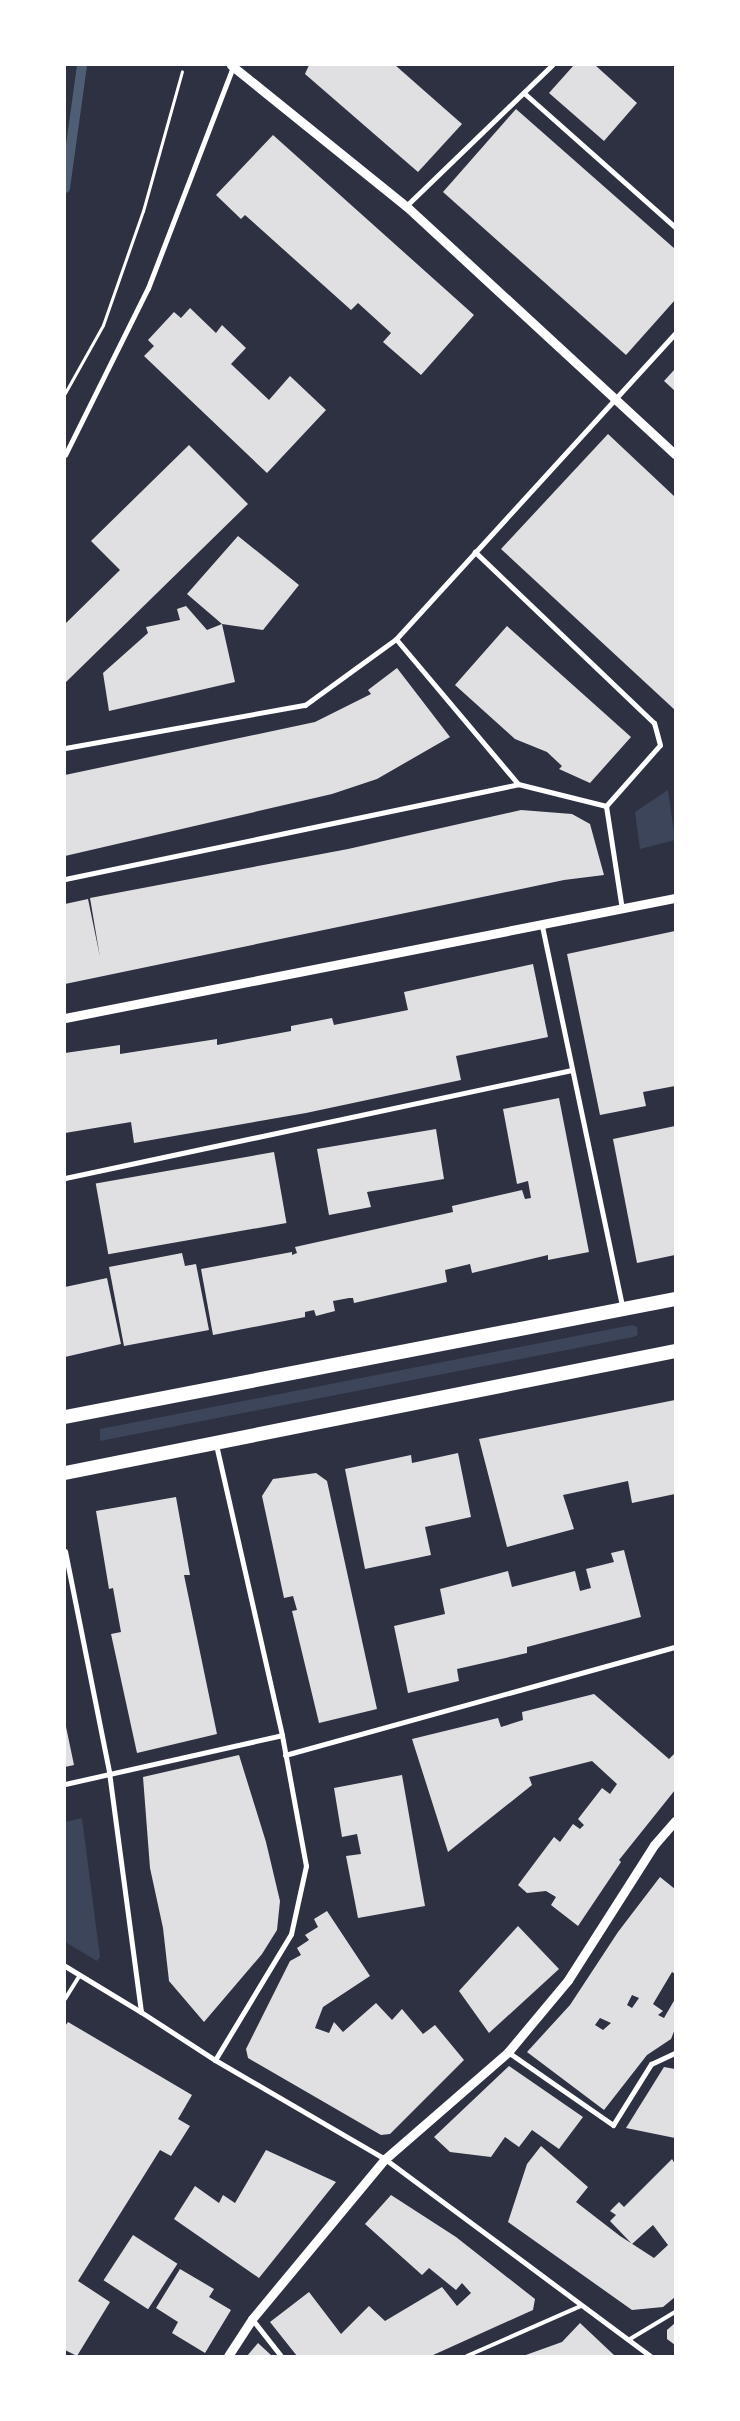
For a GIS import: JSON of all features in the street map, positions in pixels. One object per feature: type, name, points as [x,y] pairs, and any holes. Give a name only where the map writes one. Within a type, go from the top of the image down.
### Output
[{"type":"highway","points":[[65,1417],[675,1299]]},
{"type":"highway","points":[[65,1473],[675,1351]]},
{"type":"street","points":[[65,455],[148,288],[233,65],[406,206],[675,454]]},
{"type":"street","points":[[406,206],[552,65]]},
{"type":"street","points":[[524,93],[675,227]]},
{"type":"street","points":[[65,748],[305,705],[396,639],[675,333]]},
{"type":"street","points":[[475,552],[654,723],[660,746],[606,806]]},
{"type":"street","points":[[396,639],[518,784]]},
{"type":"street","points":[[65,879],[518,784],[606,806]]},
{"type":"street","points":[[606,806],[622,909]]},
{"type":"street","points":[[65,1018],[542,926],[675,898]]},
{"type":"street","points":[[542,926],[622,1309]]},
{"type":"street","points":[[65,1178],[572,1070]]},
{"type":"street","points":[[215,2060],[291,1934],[306,1866],[282,1735],[216,1444]]},
{"type":"street","points":[[65,1552],[109,1772],[141,2012]]},
{"type":"street","points":[[286,1755],[675,1647]]},
{"type":"street","points":[[65,1784],[109,1772],[282,1735]]},
{"type":"street","points":[[228,2356],[252,2319],[385,2159],[508,2052],[568,1980],[654,1845],[675,1821]]},
{"type":"street","points":[[65,1966],[215,2060],[385,2159],[582,2306],[630,2339],[650,2356]]},
{"type":"street","points":[[508,2052],[613,2125],[651,2064],[675,2053]]},
{"type":"street","points":[[252,2319],[281,2356]]},
{"type":"lane","points":[[65,1998],[80,1974]]},
{"type":"lane","points":[[467,2356],[582,2306]]},
{"type":"lane","points":[[630,2339],[675,2312]]},
{"type":"path","points":[[65,393],[103,325],[143,211],[182,71]]},
{"type":"shaded area","points":[[668,790],[675,840],[640,849],[635,812]]},
{"type":"shaded area","points":[[632,1325],[637,1327],[638,1335],[633,1337],[100,1441],[100,1429]]},
{"type":"shaded area","points":[[82,1818],[100,1957],[97,1961],[65,1942],[65,1822]]},
{"type":"building","points":[[309,65],[395,65],[462,124],[418,172],[305,74]]},
{"type":"building","points":[[574,65],[595,65],[637,103],[604,141],[549,93]]},
{"type":"building","points":[[516,109],[675,249],[675,300],[626,355],[443,192]]},
{"type":"building","points":[[273,135],[474,315],[421,375],[383,342],[391,333],[358,303],[351,310],[245,215],[241,219],[216,195]]},
{"type":"building","points":[[190,308],[216,333],[222,325],[246,348],[231,364],[269,400],[290,376],[326,410],[267,473],[144,356],[154,346],[148,340],[174,312],[181,318]]},
{"type":"building","points":[[675,369],[675,391],[664,381]]},
{"type":"building","points":[[608,434],[675,497],[675,710],[501,549]]},
{"type":"building","points":[[189,445],[248,504],[65,683],[65,624],[120,570],[91,541]]},
{"type":"building","points":[[238,536],[299,585],[263,630],[222,624],[187,594]]},
{"type":"building","points":[[186,606],[207,630],[222,624],[235,682],[109,711],[103,673],[148,633],[146,627],[180,620],[177,609]]},
{"type":"building","points":[[507,626],[631,737],[590,783],[559,769],[562,766],[547,752],[515,739],[455,685]]},
{"type":"building","points":[[397,668],[450,737],[377,779],[332,794],[65,856],[65,775],[315,722],[371,694],[368,690]]},
{"type":"building","points":[[521,810],[572,814],[590,824],[604,875],[564,880],[65,984],[65,904],[88,899],[100,957],[90,898],[348,849]]},
{"type":"building","points":[[675,931],[675,1086],[643,1092],[646,1106],[600,1115],[567,954]]},
{"type":"building","points":[[533,964],[548,1037],[456,1056],[461,1080],[306,1113],[134,1143],[131,1122],[65,1133],[65,1053],[120,1045],[120,1054],[217,1039],[217,1045],[291,1031],[291,1026],[332,1018],[334,1025],[408,1010],[404,992]]},
{"type":"building","points":[[559,1098],[589,1252],[548,1260],[548,1255],[472,1273],[470,1264],[445,1270],[447,1282],[354,1303],[353,1298],[333,1301],[335,1311],[316,1316],[314,1310],[305,1312],[305,1317],[213,1335],[201,1269],[292,1252],[292,1255],[297,1253],[295,1247],[453,1212],[452,1206],[522,1190],[525,1199],[531,1198],[528,1181],[517,1184],[503,1109]]},
{"type":"building","points":[[675,1126],[675,1255],[637,1263],[613,1139]]},
{"type":"building","points":[[436,1129],[444,1179],[367,1192],[371,1207],[329,1215],[317,1149]]},
{"type":"building","points":[[274,1152],[287,1223],[108,1254],[96,1183]]},
{"type":"building","points":[[182,1253],[185,1266],[196,1264],[209,1330],[124,1346],[109,1267]]},
{"type":"building","points":[[107,1278],[121,1344],[65,1357],[65,1287]]},
{"type":"building","points":[[675,1400],[675,1494],[632,1503],[628,1481],[563,1495],[574,1529],[507,1547],[479,1439]]},
{"type":"building","points":[[458,1453],[471,1517],[425,1527],[431,1555],[365,1569],[345,1469],[411,1455],[412,1463]]},
{"type":"building","points":[[316,1473],[327,1481],[377,1709],[319,1723],[292,1611],[297,1610],[293,1596],[284,1598],[262,1496],[273,1479]]},
{"type":"building","points":[[176,1497],[190,1575],[184,1575],[217,1734],[137,1753],[111,1634],[121,1632],[113,1588],[109,1589],[96,1511]]},
{"type":"building","points":[[624,1550],[641,1617],[527,1647],[527,1653],[457,1669],[459,1681],[408,1693],[394,1626],[445,1614],[440,1589],[508,1571],[512,1587],[575,1571],[580,1591],[591,1588],[586,1569],[614,1562],[611,1553]]},
{"type":"building","points":[[594,1694],[669,1759],[675,1753],[675,1790],[619,1860],[621,1862],[578,1926],[551,1905],[556,1897],[546,1891],[527,1893],[518,1885],[554,1837],[560,1842],[573,1824],[580,1829],[584,1825],[578,1819],[602,1788],[610,1794],[617,1784],[592,1761],[529,1777],[532,1785],[448,1852],[412,1739],[498,1718],[501,1727],[523,1720],[522,1712]]},
{"type":"building","points":[[65,1722],[74,1765],[65,1767]]},
{"type":"building","points":[[239,1755],[266,1842],[280,1901],[277,1930],[262,1954],[204,2022],[169,1981],[163,1928],[150,1868],[143,1777]]},
{"type":"building","points":[[402,1775],[425,1906],[358,1918],[346,1856],[361,1854],[357,1834],[342,1837],[334,1788]]},
{"type":"building","points":[[660,1877],[675,1889],[675,1974],[672,1972],[653,2004],[663,2011],[658,2015],[664,2018],[675,1999],[675,2029],[671,2039],[647,2055],[604,2110],[527,2052],[570,2005],[618,1932]],"holes":[[[632,1995],[639,1998],[632,2008],[627,2005]],[[600,2018],[611,2023],[603,2030],[595,2025]]]},
{"type":"building","points":[[327,1911],[370,1976],[323,2007],[315,2028],[329,2033],[334,2022],[343,2032],[376,2003],[392,2020],[402,2009],[423,2034],[435,2025],[464,2060],[390,2134],[381,2135],[248,2058],[246,2049],[290,1961],[301,1955],[297,1948],[309,1940],[305,1935],[318,1927],[314,1919]]},
{"type":"building","points":[[518,1926],[559,1969],[489,2033],[459,1991]]},
{"type":"building","points":[[68,2022],[192,2095],[178,2119],[190,2126],[171,2156],[160,2150],[78,2281],[110,2302],[77,2356],[65,2350],[65,2026]]},
{"type":"building","points":[[509,2066],[583,2117],[559,2149],[532,2130],[519,2147],[505,2137],[491,2157],[450,2152],[434,2137]]},
{"type":"building","points":[[664,2067],[675,2069],[675,2138],[626,2128]]},
{"type":"building","points":[[541,2146],[588,2187],[576,2202],[631,2243],[610,2221],[616,2215],[610,2211],[619,2202],[624,2207],[672,2159],[675,2164],[675,2297],[663,2307],[632,2310],[508,2222],[527,2164]],"holes":[[[653,2225],[668,2245],[654,2258],[632,2244]]]},
{"type":"building","points":[[266,2150],[336,2182],[259,2278],[174,2219],[195,2186],[219,2203],[223,2195],[235,2203]]},
{"type":"building","points":[[391,2195],[456,2237],[535,2299],[533,2310],[431,2356],[297,2356],[270,2322],[309,2292],[341,2334],[369,2306],[385,2321],[442,2287],[457,2306],[471,2293],[462,2283],[456,2290],[429,2268],[422,2275],[365,2224]]},
{"type":"building","points":[[133,2235],[177,2264],[148,2309],[104,2280]]},
{"type":"building","points":[[180,2269],[214,2289],[209,2297],[231,2310],[205,2353],[172,2333],[178,2322],[156,2308]]},
{"type":"building","points":[[580,2323],[615,2356],[523,2356],[562,2342]]},
{"type":"building","points":[[675,2323],[675,2345],[667,2339],[667,2330]]},
{"type":"building","points":[[258,2343],[272,2356],[247,2356]]},
{"type":"waterway","points":[[65,188],[82,65]]}]
